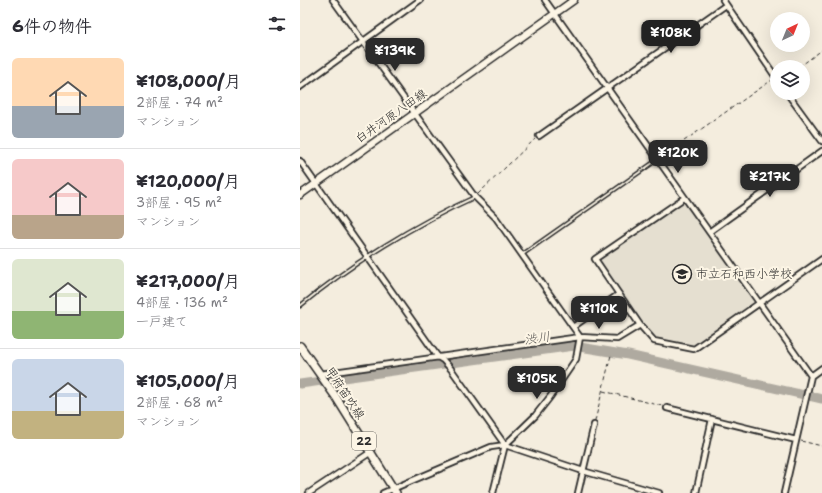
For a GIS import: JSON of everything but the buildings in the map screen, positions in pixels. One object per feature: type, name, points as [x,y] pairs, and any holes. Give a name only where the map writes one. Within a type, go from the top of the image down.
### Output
[{"type":"main road","name":"白井河原八田線","points":[[300,195],[574,0]]},
{"type":"main road","name":"甲府笛吹線","points":[[301,351],[321,375],[395,490]]},
{"type":"street","points":[[333,0],[474,197],[496,218],[523,254],[573,327],[580,340],[576,359],[535,416],[505,445],[493,493]]},
{"type":"street","points":[[300,87],[420,0]]},
{"type":"street","points":[[545,0],[811,376]]},
{"type":"street","points":[[723,0],[770,69]]},
{"type":"street","points":[[539,136],[726,5]]},
{"type":"street","points":[[792,100],[822,142]]},
{"type":"street","points":[[709,232],[822,151]]},
{"type":"street","points":[[300,161],[438,357],[443,360],[451,370],[505,445]]},
{"type":"street","points":[[684,198],[596,259],[640,324],[654,341],[694,349],[822,259]]},
{"type":"street","points":[[573,327],[619,294]]},
{"type":"street","points":[[321,375],[438,357],[580,340],[617,339],[640,324]]},
{"type":"street","points":[[784,493],[811,376],[822,368]]},
{"type":"street","points":[[667,408],[796,440]]},
{"type":"street","points":[[696,493],[712,419]]},
{"type":"street","points":[[578,493],[594,426]]},
{"type":"street","points":[[383,493],[395,490],[491,447],[505,445],[583,471],[659,493]]},
{"type":"street","points":[[309,493],[371,452]]},
{"type":"lane","points":[[523,254],[658,160]]},
{"type":"lane","points":[[300,306],[367,258],[410,231],[474,197]]},
{"type":"path","points":[[808,60],[822,50]]},
{"type":"path","points":[[658,160],[770,82]]},
{"type":"path","points":[[474,197],[526,146],[539,136]]},
{"type":"path","points":[[594,426],[611,355]]},
{"type":"path","points":[[602,391],[667,408]]},
{"type":"path","points":[[796,440],[822,446]]},
{"type":"shaded area","points":[[683,202],[686,202],[755,300],[754,303],[692,347],[653,337],[601,261],[601,257]]},
{"type":"waterway","name":"渋川","points":[[300,384],[574,346],[628,355],[822,399]]},
{"type":"place","name":"市立石和西小学校","points":[[682,274]]}]
